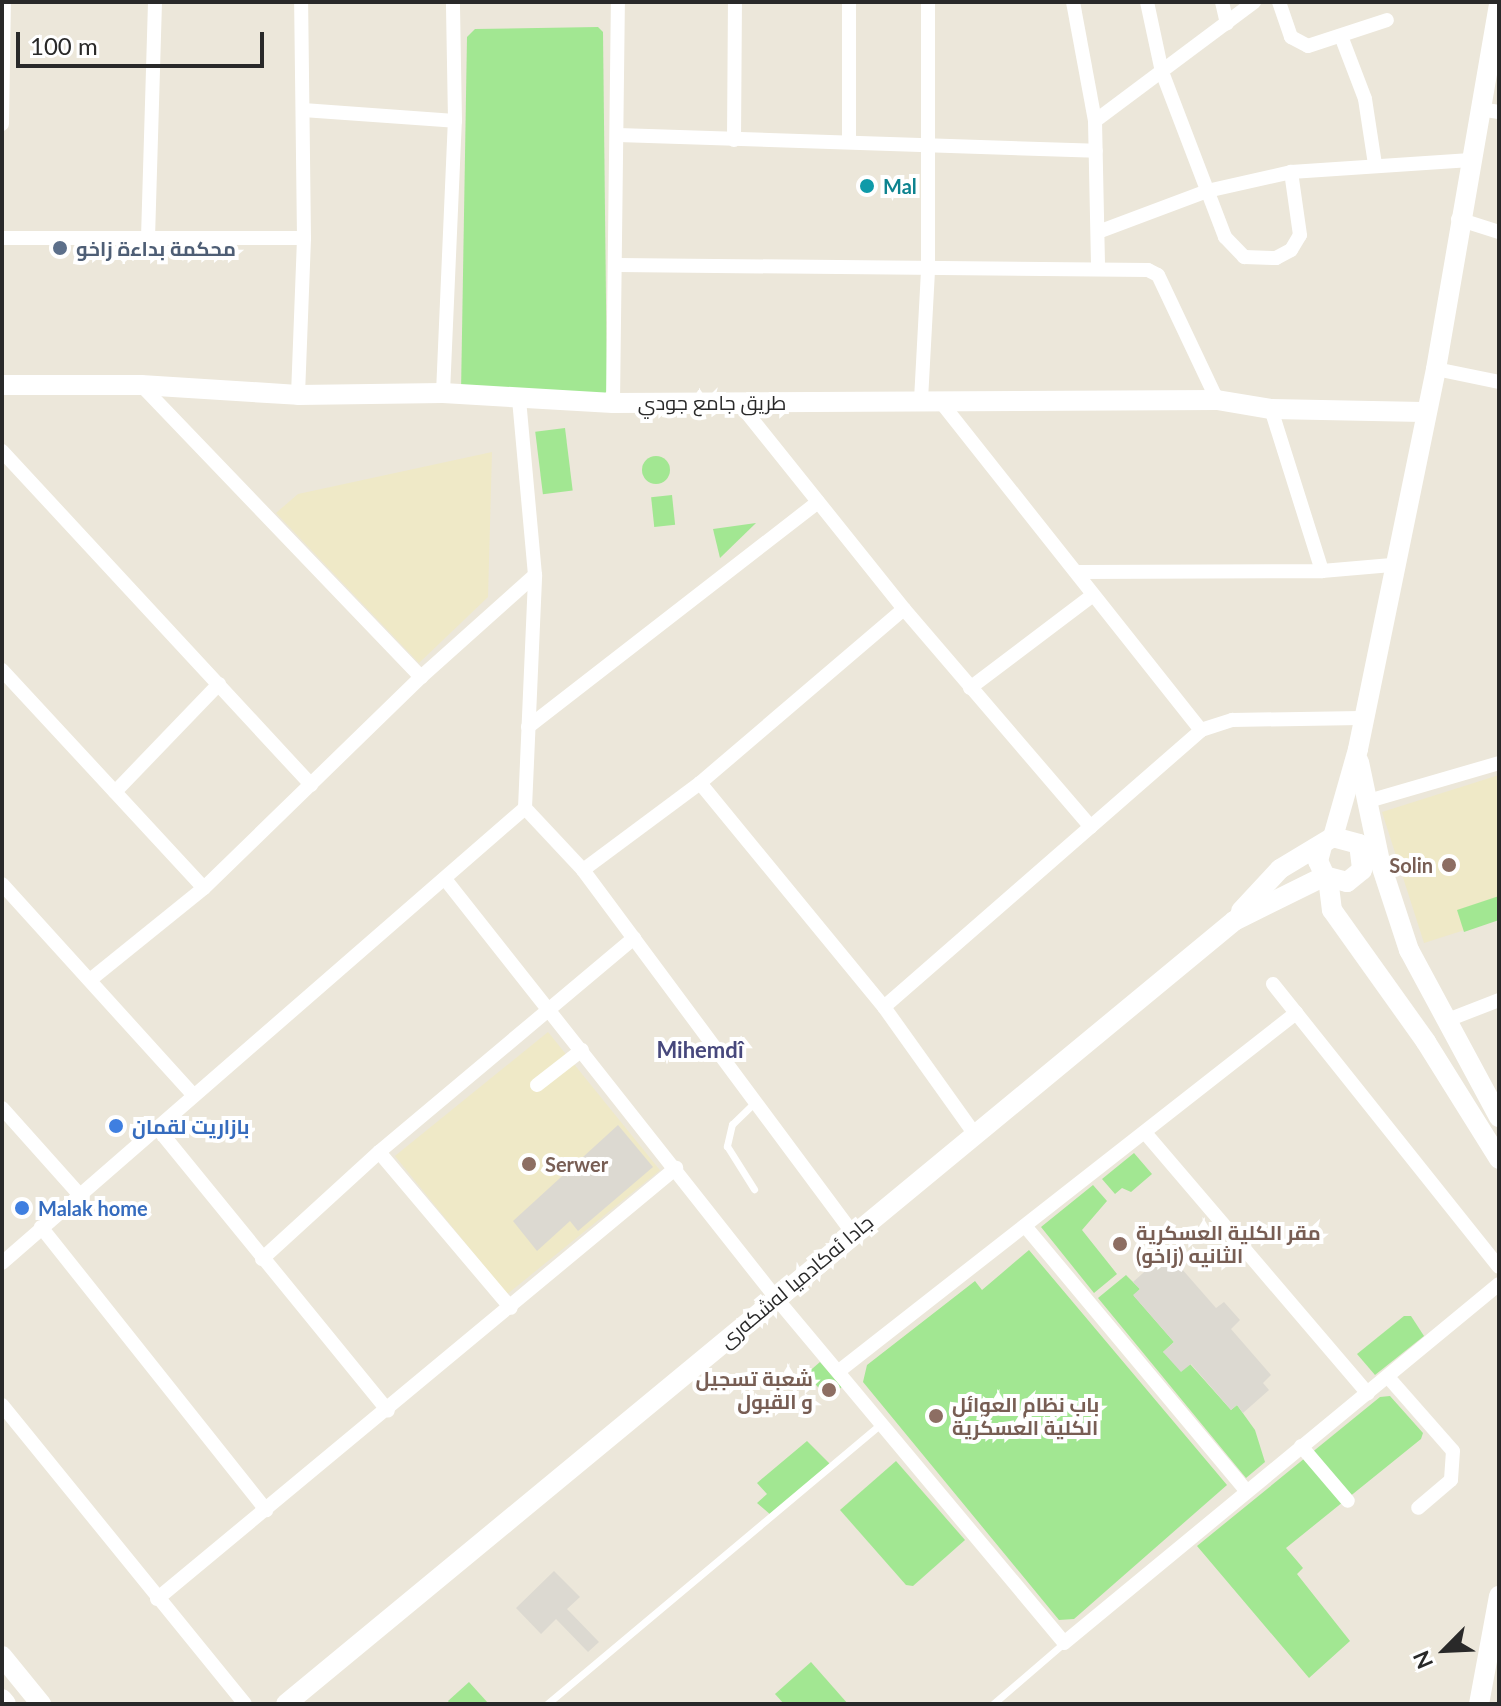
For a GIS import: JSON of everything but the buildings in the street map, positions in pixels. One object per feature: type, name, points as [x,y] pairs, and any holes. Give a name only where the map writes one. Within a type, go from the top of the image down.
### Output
[{"type":"main road","points":[[1499,6],[1490,111],[1471,160],[1458,219],[1436,369],[1423,412],[1361,718],[1358,749],[1318,861],[1326,877],[1332,910],[1426,1042],[1499,1159]]},
{"type":"main road","name":"طريق جامع جودي","points":[[2,385],[141,385],[298,395],[443,393],[613,403],[1217,400],[1271,409],[1423,412]]},
{"type":"main road","points":[[1358,749],[1365,802],[1409,950],[1499,1117]]},
{"type":"main road","points":[[1234,921],[1326,877],[1353,879],[1362,850],[1365,802]]},
{"type":"main road","points":[[1234,921],[1280,869],[1327,842],[1362,850],[1386,881]]},
{"type":"main road","name":"جادا ئه‌كادميا له‌شكه‌رى","points":[[286,1704],[1234,921]]},
{"type":"main road","points":[[1479,1704],[1499,1596]]},
{"type":"main road","points":[[2,1656],[41,1704]]},
{"type":"street","points":[[2,124],[4,2]]},
{"type":"street","points":[[148,238],[155,2]]},
{"type":"street","points":[[298,395],[304,238],[301,2]]},
{"type":"street","points":[[443,393],[455,121],[453,2]]},
{"type":"street","points":[[613,403],[618,265],[618,2]]},
{"type":"street","points":[[734,140],[735,2]]},
{"type":"street","points":[[849,2],[849,141]]},
{"type":"street","points":[[928,2],[931,400],[1079,572],[1093,595],[1201,730]]},
{"type":"street","points":[[1073,2],[1095,121],[1098,269]]},
{"type":"street","points":[[1147,2],[1162,72],[1207,191],[1234,249],[1258,261],[1276,258],[1291,250],[1300,235],[1291,172]]},
{"type":"street","points":[[1222,2],[1227,23]]},
{"type":"street","points":[[1095,121],[1254,2]]},
{"type":"street","points":[[1279,2],[1291,37],[1299,44],[1341,36],[1387,20]]},
{"type":"street","points":[[1341,36],[1365,99],[1375,164]]},
{"type":"street","points":[[303,110],[455,121]]},
{"type":"street","points":[[618,135],[1096,151]]},
{"type":"street","points":[[1098,232],[1207,191],[1291,172],[1471,160]]},
{"type":"street","points":[[1458,219],[1499,232]]},
{"type":"street","points":[[2,238],[304,238]]},
{"type":"street","points":[[618,265],[928,271],[1134,268],[1158,275],[1217,400]]},
{"type":"street","points":[[1436,369],[1499,382]]},
{"type":"street","points":[[141,385],[421,677]]},
{"type":"street","points":[[519,399],[535,575],[525,808],[583,870],[753,1104],[853,1234]]},
{"type":"street","points":[[739,403],[904,609],[1091,827]]},
{"type":"street","points":[[1271,409],[1322,571]]},
{"type":"street","points":[[2,451],[311,785]]},
{"type":"street","points":[[528,727],[818,502]]},
{"type":"street","points":[[1079,572],[1322,571],[1392,565]]},
{"type":"street","points":[[90,980],[204,888],[421,677],[535,575]]},
{"type":"street","points":[[970,688],[1093,595]]},
{"type":"street","points":[[583,870],[700,783],[904,609]]},
{"type":"street","points":[[2,670],[204,888]]},
{"type":"street","points":[[115,792],[219,684]]},
{"type":"street","points":[[884,1007],[1201,730],[1232,720],[1361,718]]},
{"type":"street","points":[[1365,802],[1499,763]]},
{"type":"street","points":[[700,783],[884,1007],[974,1133]]},
{"type":"street","points":[[2,1263],[78,1193],[159,1130],[193,1095],[525,808]]},
{"type":"street","points":[[445,879],[776,1298],[1064,1643],[1245,1489],[1368,1394],[1499,1284]]},
{"type":"street","points":[[2,884],[193,1095]]},
{"type":"street","points":[[262,1259],[379,1152],[634,938]]},
{"type":"street","points":[[1273,984],[1499,1267]]},
{"type":"street","points":[[1445,1021],[1499,1000]]},
{"type":"street","points":[[839,1371],[1147,1135],[1296,1013]]},
{"type":"street","points":[[537,1085],[582,1050]]},
{"type":"street","points":[[2,1108],[78,1193]]},
{"type":"street","points":[[159,1130],[388,1411]]},
{"type":"street","points":[[1147,1135],[1368,1394]]},
{"type":"street","points":[[379,1152],[511,1308]]},
{"type":"street","points":[[157,1599],[388,1411],[676,1168]]},
{"type":"street","points":[[1025,1226],[1245,1489]]},
{"type":"street","points":[[41,1227],[266,1510]]},
{"type":"street","points":[[1388,1377],[1453,1451],[1451,1480],[1418,1508]]},
{"type":"street","points":[[2,1405],[245,1704]]},
{"type":"street","points":[[1301,1446],[1348,1501]]},
{"type":"lane","points":[[753,1104],[732,1124],[727,1146],[754,1189]]},
{"type":"lane","points":[[547,1704],[881,1424]]},
{"type":"lane","points":[[993,1704],[1064,1643]]},
{"type":"shaded area","points":[[492,452],[488,597],[419,663],[276,513],[298,494]]},
{"type":"shaded area","name":"Solin","points":[[1499,775],[1499,919],[1424,943],[1382,812]]},
{"type":"shaded area","name":"Serwer","points":[[548,1032],[660,1170],[507,1294],[395,1156]]},
{"type":"shaded area","points":[[618,1125],[653,1167],[578,1231],[570,1221],[537,1251],[513,1221]]},
{"type":"shaded area","points":[[1161,1257],[1169,1265],[1174,1260],[1216,1308],[1224,1302],[1240,1320],[1231,1329],[1271,1375],[1263,1383],[1269,1390],[1243,1413],[1237,1405],[1231,1410],[1191,1364],[1181,1372],[1163,1352],[1174,1342],[1133,1295],[1140,1289],[1133,1282]]},
{"type":"shaded area","points":[[554,1571],[580,1597],[567,1609],[599,1642],[588,1652],[556,1619],[541,1634],[516,1608]]},
{"type":"green space","points":[[598,27],[603,32],[607,391],[600,399],[461,393],[467,37],[475,29]]},
{"type":"green space","points":[[565,428],[573,491],[543,494],[535,432]]},
{"type":"green space","points":[[656,456],[666,460],[670,470],[666,480],[656,484],[646,480],[642,470],[646,460]]},
{"type":"green space","points":[[672,495],[675,525],[654,527],[651,497]]},
{"type":"green space","points":[[756,523],[720,558],[713,529]]},
{"type":"green space","points":[[1499,896],[1499,920],[1464,932],[1457,910]]},
{"type":"green space","points":[[1134,1153],[1152,1174],[1131,1192],[1122,1188],[1115,1194],[1102,1179]]},
{"type":"green space","points":[[1093,1185],[1107,1201],[1082,1230],[1117,1274],[1094,1293],[1041,1227]]},
{"type":"green space","points":[[1029,1250],[1227,1485],[1074,1619],[1059,1620],[863,1382],[867,1365],[975,1281],[982,1290]]},
{"type":"green space","points":[[1126,1275],[1140,1289],[1134,1296],[1174,1342],[1163,1352],[1190,1364],[1231,1410],[1237,1405],[1255,1430],[1265,1462],[1246,1478],[1098,1298]]},
{"type":"green space","points":[[1404,1316],[1411,1316],[1424,1336],[1375,1375],[1357,1354]]},
{"type":"green space","points":[[820,1362],[842,1387],[828,1399],[806,1374]]},
{"type":"green space","points":[[1390,1396],[1423,1433],[1421,1439],[1286,1548],[1303,1568],[1297,1574],[1350,1641],[1309,1678],[1197,1546],[1380,1397]]},
{"type":"green space","points":[[807,1441],[832,1466],[772,1516],[757,1503],[767,1494],[757,1483]]},
{"type":"green space","points":[[896,1461],[965,1540],[913,1586],[906,1585],[840,1510]]},
{"type":"green space","points":[[811,1662],[848,1704],[784,1704],[775,1694]]},
{"type":"green space","points":[[469,1682],[488,1703],[450,1704],[448,1701]]},
{"type":"place","name":"Mal","points":[[867,186]]},
{"type":"place","name":"محكمة بداءة زاخو","points":[[60,248]]},
{"type":"place","name":"Solin","points":[[1449,865]]},
{"type":"place","name":"بازاريت لقمان","points":[[116,1126]]},
{"type":"place","name":"Serwer","points":[[529,1164]]},
{"type":"place","name":"Malak home","points":[[22,1208]]},
{"type":"place","name":"مقر الكلية العسكرية الثانيه (زاخو)","points":[[1120,1244]]},
{"type":"place","name":"شعبة تسجيل و القبول","points":[[829,1390]]},
{"type":"place","name":"باب نظام العوائل الكلية العسكرية","points":[[936,1416]]},
{"type":"district","name":"Mihemdî","points":[[700,1050]]}]
